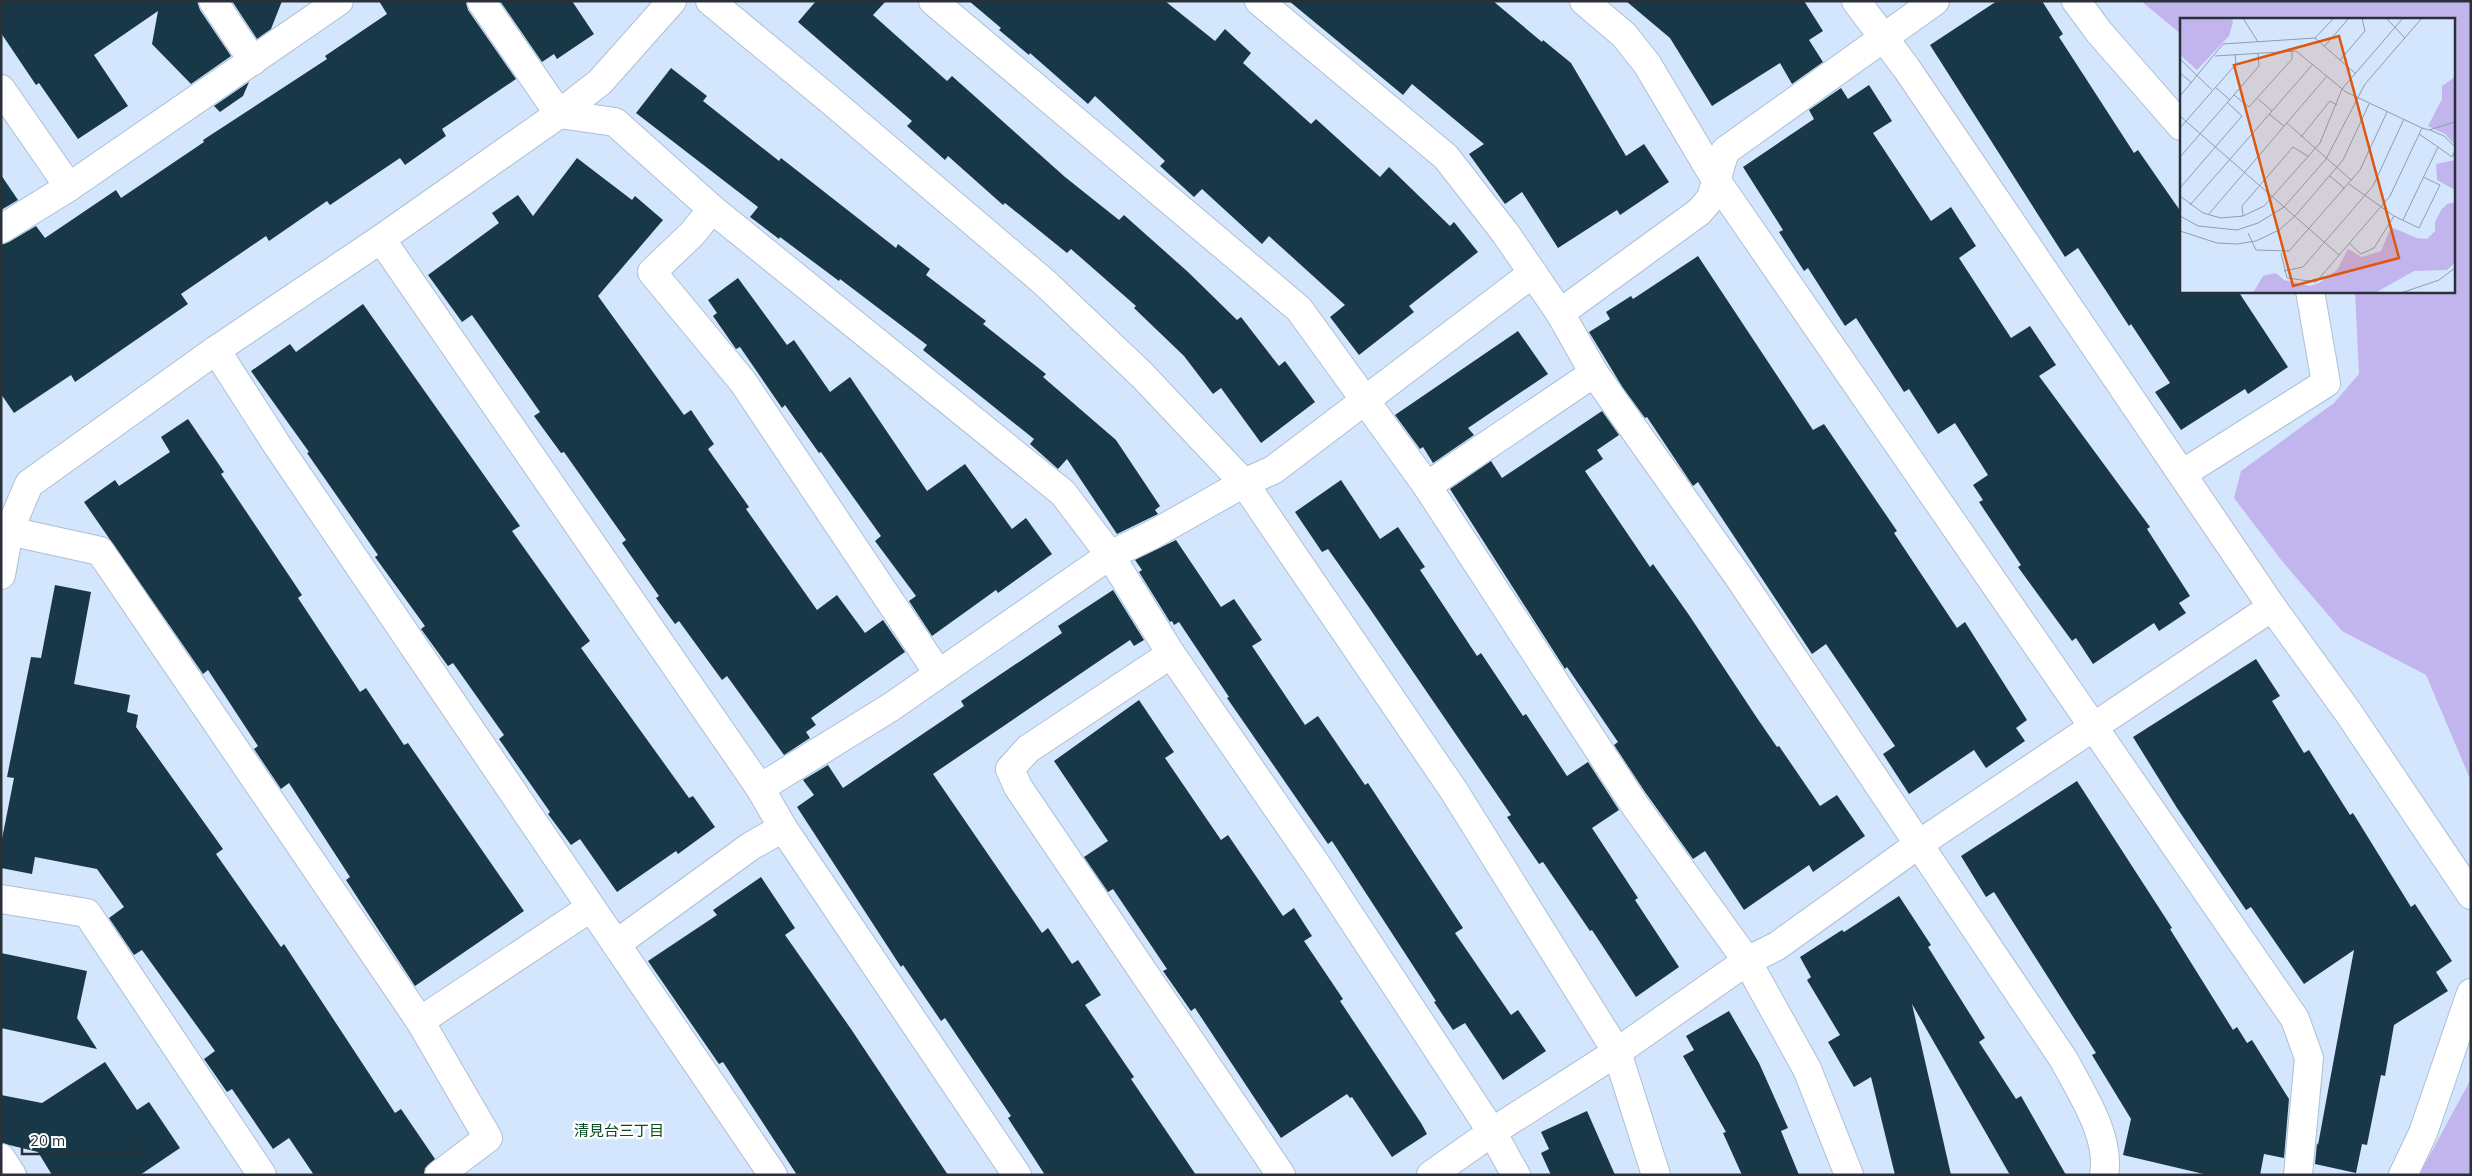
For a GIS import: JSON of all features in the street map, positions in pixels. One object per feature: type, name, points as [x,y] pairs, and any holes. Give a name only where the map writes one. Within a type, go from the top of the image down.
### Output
[{"type":"street","points":[[213,1],[253,61]]},
{"type":"street","points":[[1,229],[69,187],[339,1]]},
{"type":"street","points":[[481,1],[559,114],[615,122],[712,209],[1063,493],[1110,555],[1171,654],[1318,867],[1492,1132],[1516,1175]]},
{"type":"street","points":[[1,575],[9,531],[29,484],[216,350],[381,239],[559,114],[600,82],[672,1]]},
{"type":"street","points":[[710,1],[1044,282],[1142,375],[1244,484],[1454,791],[1617,1052],[1656,1175]]},
{"type":"street","points":[[933,1],[1299,309],[1427,486],[1636,807],[1747,961],[1807,1069],[1849,1175]]},
{"type":"street","points":[[1259,1],[1446,157],[1533,273],[1560,313],[1594,373],[1738,576],[2064,1060],[2098,1124],[2106,1166],[2104,1175]]},
{"type":"street","points":[[1584,1],[1624,35],[1647,64],[1716,180],[2295,1019],[2309,1058],[2298,1175]]},
{"type":"street","points":[[1856,1],[1907,70],[2272,607],[2348,712],[2471,895]]},
{"type":"street","points":[[1560,313],[1699,212],[1711,198],[1725,151],[1883,40],[1935,1]]},
{"type":"street","points":[[2076,1],[2099,32],[2180,125]]},
{"type":"street","points":[[1,89],[69,187]]},
{"type":"street","points":[[712,209],[692,234],[652,272],[743,382],[938,673]]},
{"type":"street","points":[[381,239],[760,788],[783,828],[1018,1175]]},
{"type":"street","points":[[760,788],[891,707],[1110,555],[1152,536],[1244,484],[1273,470],[1533,273]]},
{"type":"street","points":[[2182,474],[2326,383],[2310,292]]},
{"type":"street","points":[[216,350],[283,454],[773,1175]]},
{"type":"street","points":[[1427,486],[1594,373]]},
{"type":"street","points":[[9,531],[100,551],[420,1021],[488,1138],[439,1175]]},
{"type":"street","points":[[1431,1175],[1492,1132],[1617,1052],[1747,961],[1777,946],[1919,844],[2272,607]]},
{"type":"street","points":[[1171,654],[1028,749],[1010,769],[1029,803],[1281,1175]]},
{"type":"street","points":[[616,944],[751,846],[783,828]]},
{"type":"street","points":[[1,899],[86,913],[262,1175]]},
{"type":"street","points":[[420,1021],[590,908]]},
{"type":"street","points":[[2403,1175],[2423,1133],[2471,993]]},
{"type":"street","points":[[1,1158],[12,1175]]},
{"type":"shaded area","points":[[2141,1],[2471,1],[2471,781],[2426,675],[2342,631],[2282,561],[2234,498],[2241,471],[2334,403],[2359,374],[2355,292],[2454,292],[2454,18],[2180,18],[2180,33]]},
{"type":"shaded area","points":[[2471,1079],[2471,1175],[2419,1175]]},
{"type":"building","points":[[1,1],[197,1],[200,10],[231,56],[191,84],[152,44],[158,11],[94,55],[128,106],[78,139],[39,83],[36,85],[1,33]]},
{"type":"building","points":[[232,1],[282,1],[271,29],[257,39]]},
{"type":"building","points":[[379,1],[466,1],[468,10],[516,79],[442,129],[446,136],[405,165],[400,158],[330,205],[327,201],[269,241],[266,236],[181,294],[188,304],[75,382],[71,375],[14,413],[1,394],[1,245],[36,226],[45,238],[116,190],[121,198],[204,142],[203,140],[327,59],[325,56],[387,14]]},
{"type":"building","points":[[500,1],[572,1],[594,34],[557,59],[554,54],[542,62]]},
{"type":"building","points":[[816,1],[886,1],[873,15],[947,81],[952,76],[1065,177],[1119,220],[1124,215],[1188,272],[1237,320],[1241,317],[1279,366],[1285,361],[1315,402],[1261,443],[1221,388],[1213,394],[1184,356],[1134,308],[1136,306],[1071,249],[1067,253],[1005,203],[1003,205],[948,156],[945,160],[907,126],[912,121],[798,22]]},
{"type":"building","points":[[969,1],[1165,1],[1215,41],[1225,29],[1251,53],[1243,63],[1311,124],[1316,119],[1380,177],[1389,167],[1450,226],[1454,222],[1478,252],[1409,306],[1414,312],[1359,355],[1330,317],[1345,305],[1269,236],[1262,244],[1202,189],[1194,197],[1160,166],[1165,161],[1095,96],[1088,104],[1030,53],[1029,55],[999,30],[1001,28]]},
{"type":"building","points":[[1289,1],[1493,1],[1542,42],[1543,40],[1571,63],[1626,156],[1644,144],[1669,182],[1620,215],[1617,210],[1558,248],[1522,192],[1505,204],[1469,154],[1484,144],[1412,84],[1403,95]]},
{"type":"building","points":[[1626,1],[1804,1],[1823,31],[1809,40],[1823,62],[1792,84],[1780,63],[1712,106],[1670,38]]},
{"type":"building","points":[[1997,1],[2042,1],[2063,34],[2059,37],[2134,153],[2138,150],[2180,211],[2180,292],[2239,292],[2288,367],[2248,394],[2245,389],[2181,430],[2155,392],[2170,383],[2131,324],[2129,326],[2078,248],[2065,257],[1930,45]]},
{"type":"building","points":[[671,68],[707,96],[703,101],[779,161],[781,158],[896,248],[898,244],[930,269],[926,275],[986,321],[983,324],[1046,374],[1043,377],[1116,440],[1160,506],[1155,510],[1158,514],[1117,534],[1067,459],[1058,469],[1030,444],[1034,439],[923,350],[927,345],[840,279],[839,281],[750,217],[758,207],[636,113]]},
{"type":"building","points":[[249,82],[243,96],[220,112],[214,106]]},
{"type":"building","points":[[1869,85],[1892,121],[1873,133],[1931,221],[1951,207],[1976,246],[1959,258],[2011,338],[2030,326],[2056,365],[2039,376],[2150,527],[2147,529],[2190,596],[2179,603],[2186,613],[2159,631],[2154,623],[2093,664],[2076,638],[2072,641],[2018,567],[2021,565],[1979,502],[1983,500],[1973,485],[1988,475],[1955,423],[1938,434],[1909,389],[1904,392],[1856,318],[1845,326],[1808,268],[1804,271],[1779,232],[1783,230],[1743,167],[1814,119],[1809,110],[1841,88],[1848,99]]},
{"type":"building","points":[[577,158],[632,200],[635,196],[663,220],[598,296],[684,415],[691,410],[714,444],[708,449],[749,507],[746,509],[817,610],[837,595],[865,633],[883,620],[905,652],[811,718],[816,725],[806,732],[810,738],[784,755],[727,676],[722,680],[679,621],[675,624],[656,598],[659,596],[622,543],[626,540],[564,452],[561,453],[534,416],[540,412],[472,315],[462,322],[428,275],[499,223],[492,213],[518,195],[533,216]]},
{"type":"building","points":[[1,175],[18,200],[1,210]]},
{"type":"building","points":[[1698,256],[1813,430],[1824,424],[1897,531],[1894,533],[1957,628],[1965,622],[2027,720],[2016,728],[2025,741],[1986,768],[1974,750],[1909,794],[1883,754],[1895,746],[1826,644],[1812,654],[1698,482],[1693,486],[1647,417],[1645,418],[1623,388],[1589,332],[1610,319],[1606,312],[1631,296],[1633,299]]},
{"type":"building","points":[[738,278],[787,345],[794,340],[830,392],[850,377],[927,491],[965,464],[1012,529],[1026,518],[1052,554],[998,593],[996,590],[932,636],[909,601],[916,596],[875,541],[881,536],[821,452],[819,453],[785,405],[782,408],[740,347],[736,349],[713,316],[717,313],[708,300]]},
{"type":"building","points":[[363,304],[520,526],[512,531],[590,641],[581,648],[689,798],[693,796],[715,827],[678,854],[676,851],[617,892],[580,839],[571,845],[548,814],[550,812],[499,739],[504,735],[453,663],[448,666],[421,629],[425,626],[375,557],[378,555],[307,453],[309,452],[251,371],[290,344],[296,352]]},
{"type":"building","points":[[1518,331],[1548,374],[1468,428],[1474,435],[1433,463],[1423,447],[1420,449],[1395,415]]},
{"type":"building","points":[[1602,411],[1619,435],[1597,450],[1603,459],[1585,471],[1650,567],[1653,564],[1689,615],[1757,718],[1777,747],[1779,746],[1820,806],[1837,795],[1865,836],[1813,872],[1809,865],[1744,910],[1705,851],[1693,859],[1645,792],[1614,745],[1618,742],[1567,667],[1565,669],[1450,489],[1491,461],[1502,478]]},
{"type":"building","points":[[188,419],[224,472],[221,474],[302,595],[298,598],[360,692],[366,688],[404,745],[408,743],[524,911],[415,986],[346,880],[350,877],[289,783],[281,789],[254,749],[258,746],[208,670],[203,674],[84,502],[115,480],[119,486],[170,452],[161,437]]},
{"type":"building","points":[[1341,480],[1380,539],[1398,527],[1425,567],[1420,570],[1477,656],[1481,653],[1523,716],[1526,714],[1567,776],[1588,762],[1619,810],[1592,828],[1638,898],[1635,900],[1679,967],[1636,997],[1592,930],[1590,931],[1543,862],[1539,864],[1507,817],[1511,815],[1328,549],[1322,552],[1295,512]]},
{"type":"building","points":[[1176,540],[1221,607],[1234,599],[1262,640],[1252,646],[1305,725],[1318,716],[1365,785],[1368,783],[1463,928],[1455,933],[1511,1015],[1518,1010],[1546,1051],[1503,1080],[1465,1023],[1453,1030],[1332,841],[1328,844],[1227,698],[1229,697],[1179,622],[1174,625],[1172,621],[1170,622],[1139,572],[1142,570],[1135,560]]},
{"type":"building","points":[[55,585],[91,592],[74,684],[130,695],[127,712],[138,715],[136,727],[223,849],[216,854],[281,947],[284,944],[395,1113],[401,1109],[435,1159],[425,1168],[424,1175],[314,1175],[289,1138],[273,1149],[232,1089],[227,1092],[204,1059],[215,1051],[142,950],[134,955],[109,918],[124,907],[97,869],[35,857],[32,874],[1,868],[1,844],[14,778],[7,777],[31,657],[41,658]]},
{"type":"building","points":[[1113,590],[1144,640],[1134,646],[1130,640],[933,774],[1042,933],[1048,928],[1072,964],[1078,960],[1101,995],[1085,1005],[1134,1077],[1131,1079],[1196,1175],[1045,1175],[1008,1118],[1011,1116],[945,1018],[941,1021],[903,965],[901,967],[797,807],[814,795],[803,780],[828,765],[843,788],[964,706],[961,701],[1062,633],[1058,626]]},
{"type":"building","points":[[2256,659],[2280,696],[2272,701],[2304,753],[2309,750],[2350,815],[2353,813],[2411,907],[2415,904],[2452,961],[2436,972],[2448,991],[2394,1025],[2385,1076],[2381,1075],[2367,1145],[2362,1144],[2356,1173],[2315,1164],[2317,1143],[2318,1145],[2354,950],[2304,984],[2251,907],[2246,910],[2177,808],[2133,737]]},
{"type":"building","points":[[1139,700],[1174,752],[1165,758],[1221,840],[1228,835],[1283,916],[1294,908],[1312,936],[1304,941],[1343,999],[1340,1001],[1421,1123],[1427,1134],[1392,1157],[1352,1097],[1350,1098],[1347,1094],[1281,1138],[1195,1008],[1191,1011],[1163,971],[1167,969],[1113,889],[1108,892],[1084,857],[1108,841],[1054,761]]},
{"type":"building","points":[[2077,781],[2172,928],[2170,929],[2233,1030],[2237,1027],[2247,1043],[2252,1040],[2289,1099],[2284,1158],[2264,1154],[2260,1175],[2208,1175],[2123,1155],[2131,1119],[2092,1055],[2096,1053],[1994,892],[1986,897],[1961,856]]},
{"type":"building","points":[[761,877],[795,928],[785,935],[851,1029],[948,1175],[797,1175],[723,1062],[719,1064],[648,961],[717,915],[713,910]]},
{"type":"building","points":[[1899,896],[1931,945],[1928,947],[1985,1038],[1979,1042],[2016,1099],[2021,1096],[2066,1175],[2010,1175],[1912,1004],[1951,1175],[1895,1175],[1871,1077],[1854,1087],[1828,1042],[1840,1035],[1807,980],[1811,977],[1800,957],[1842,930],[1844,932]]},
{"type":"building","points":[[1,953],[87,971],[77,1018],[97,1049],[1,1028]]},
{"type":"building","points":[[1729,1011],[1759,1063],[1788,1128],[1781,1131],[1799,1175],[1742,1175],[1723,1133],[1726,1132],[1683,1056],[1694,1050],[1686,1036]]},
{"type":"building","points":[[105,1062],[137,1110],[149,1102],[180,1148],[140,1175],[52,1175],[38,1152],[1,1143],[1,1095],[42,1103]]},
{"type":"building","points":[[1587,1111],[1615,1175],[1551,1175],[1541,1153],[1549,1149],[1541,1132]]},
{"type":"district","name":"清見台三丁目","points":[[619,1131]]}]
